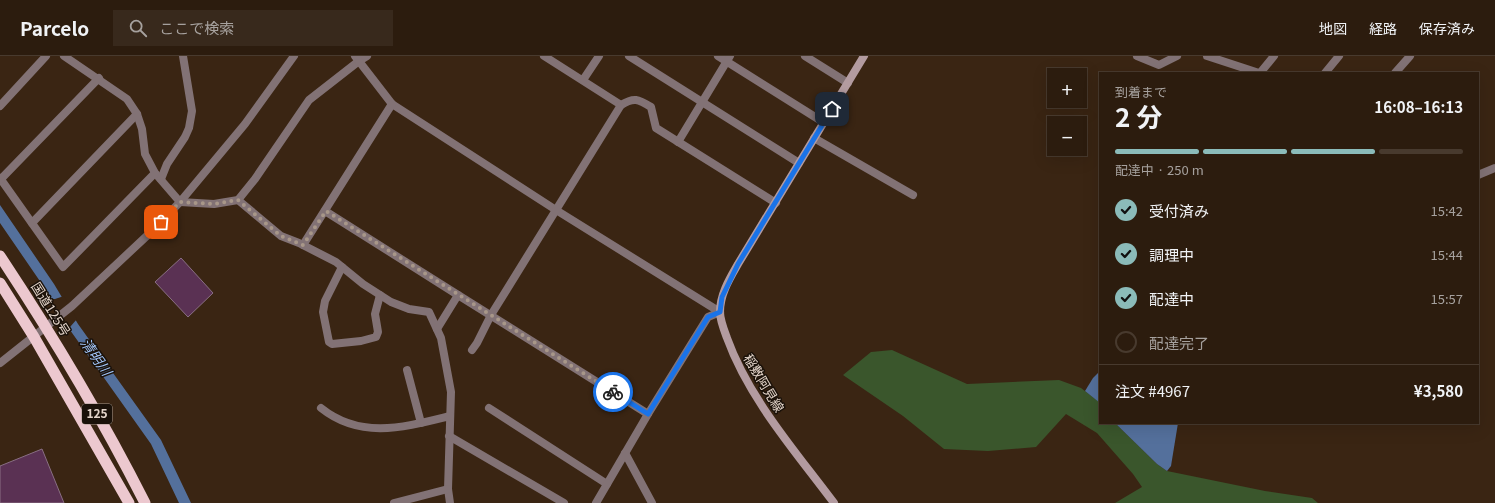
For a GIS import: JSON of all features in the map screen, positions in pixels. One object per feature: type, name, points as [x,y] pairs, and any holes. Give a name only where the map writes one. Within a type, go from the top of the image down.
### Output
[{"type":"highway","name":"国道125号","points":[[0,256],[48,325],[110,436],[145,503]]},
{"type":"highway","name":"125","points":[[0,283],[34,337],[129,503]]},
{"type":"main road","name":"稲敷阿見線","points":[[834,503],[766,411],[743,376],[730,345],[720,312],[722,297],[738,264],[864,56]]},
{"type":"street","points":[[0,106],[46,56]]},
{"type":"street","points":[[64,56],[99,78],[127,99],[137,114],[142,129],[145,154],[158,176],[180,202],[214,204],[238,200],[255,179],[309,100],[357,59],[367,56]]},
{"type":"street","points":[[99,78],[0,179],[64,267],[158,176],[185,136],[189,128],[192,111],[183,56]]},
{"type":"street","points":[[0,363],[72,306],[151,232],[180,202],[245,124],[294,56]]},
{"type":"street","points":[[544,56],[621,105]]},
{"type":"street","points":[[583,80],[599,56]]},
{"type":"street","points":[[629,56],[799,163]]},
{"type":"street","points":[[718,56],[729,59],[823,122]]},
{"type":"street","points":[[806,56],[848,83]]},
{"type":"street","points":[[1137,56],[1159,65],[1177,56]]},
{"type":"street","points":[[1207,56],[1256,72]]},
{"type":"street","points":[[1260,72],[1274,56]]},
{"type":"street","points":[[1326,72],[1339,56]]},
{"type":"street","points":[[1398,72],[1410,56]]},
{"type":"street","points":[[357,59],[392,104],[556,210],[720,312]]},
{"type":"street","points":[[678,142],[729,59]]},
{"type":"street","points":[[472,350],[491,315],[621,105],[630,99],[640,100],[650,107],[656,128],[776,203]]},
{"type":"street","points":[[303,245],[326,211],[392,104]]},
{"type":"street","points":[[32,223],[137,114]]},
{"type":"street","points":[[814,138],[913,195]]},
{"type":"street","points":[[1479,175],[1495,168]]},
{"type":"street","points":[[238,200],[281,236],[303,245],[336,262],[391,302],[409,309],[429,312],[441,338],[451,392],[448,489],[450,503]]},
{"type":"street","points":[[326,211],[648,414]]},
{"type":"street","points":[[342,267],[325,301],[323,312],[329,342],[332,344],[361,341],[376,337],[378,332],[375,314],[380,295]]},
{"type":"street","points":[[437,329],[458,295]]},
{"type":"street","points":[[596,503],[648,414],[708,317],[720,312]]},
{"type":"street","points":[[407,370],[420,423]]},
{"type":"street","points":[[321,408],[331,416],[344,422],[367,428],[389,429],[450,416]]},
{"type":"street","points":[[489,408],[607,484]]},
{"type":"street","points":[[449,436],[564,503]]},
{"type":"street","points":[[625,453],[652,503]]},
{"type":"street","points":[[394,503],[448,489]]},
{"type":"green space","points":[[892,350],[967,384],[1059,380],[1081,388],[1098,401],[1099,424],[1116,424],[1157,464],[1167,471],[1265,491],[1312,498],[1318,503],[1115,503],[1142,487],[1133,474],[1097,433],[1066,414],[1036,447],[988,451],[944,449],[903,416],[843,375],[871,352]]},
{"type":"water","name":"清明川","points":[[0,205],[54,284],[78,324],[161,440],[191,503],[179,503],[151,444],[70,330],[46,290],[0,223]]},
{"type":"water","points":[[1099,372],[1099,402],[1085,391],[1093,378]]},
{"type":"water","points":[[1116,424],[1178,424],[1171,466],[1167,471],[1157,464]]},
{"type":"pier","points":[[64,296],[77,319],[70,327],[69,331],[49,299]]},
{"type":"building","points":[[181,258],[213,293],[188,317],[155,282]]},
{"type":"building","points":[[42,449],[64,503],[0,503],[0,466]]},
{"type":"way so far","points":[[161,222],[180,202],[214,204],[238,200],[281,236],[303,245],[326,211],[613,392]]},
{"type":"route","points":[[613,392],[648,414],[708,317],[720,312],[722,297],[738,264],[832,109]]}]
